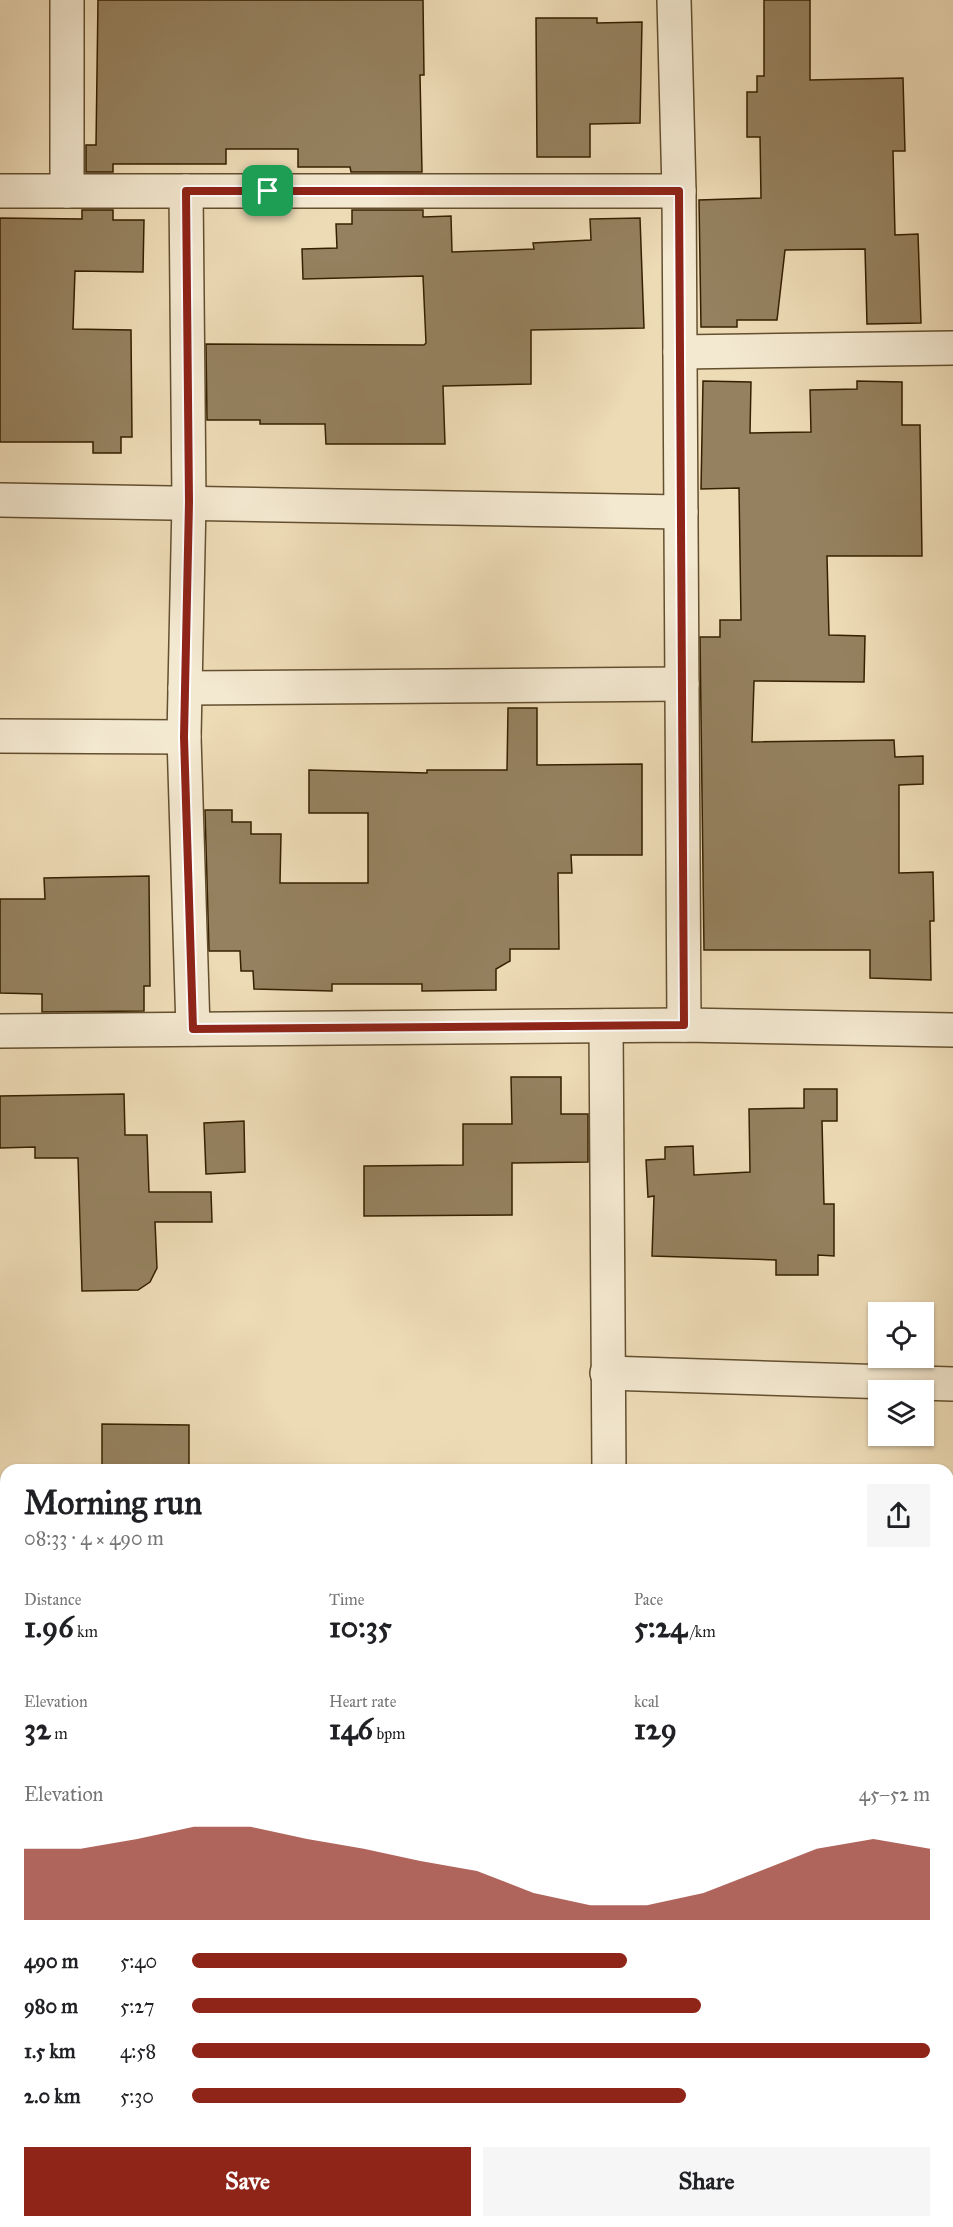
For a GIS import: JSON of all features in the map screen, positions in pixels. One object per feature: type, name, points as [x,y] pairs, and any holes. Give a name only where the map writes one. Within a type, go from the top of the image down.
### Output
[{"type":"street","points":[[67,0],[67,191]]},
{"type":"street","points":[[674,0],[679,191],[684,1025]]},
{"type":"street","points":[[0,191],[679,191]]},
{"type":"street","points":[[186,191],[189,502],[184,737],[193,1029]]},
{"type":"street","points":[[680,352],[953,348]]},
{"type":"street","points":[[0,500],[681,512]]},
{"type":"street","points":[[185,688],[682,684]]},
{"type":"street","points":[[0,736],[184,737]]},
{"type":"street","points":[[0,1031],[684,1025],[953,1030]]},
{"type":"street","points":[[606,1026],[609,1464]]},
{"type":"street","points":[[607,1373],[953,1384]]},
{"type":"building","points":[[98,0],[423,0],[424,75],[420,75],[422,172],[351,172],[350,167],[298,167],[298,149],[226,149],[226,164],[113,164],[113,172],[86,172],[86,145],[96,145]]},
{"type":"building","points":[[764,0],[810,0],[810,80],[903,78],[905,151],[893,151],[895,235],[918,234],[921,323],[867,324],[865,249],[785,250],[777,320],[737,320],[737,327],[701,327],[699,200],[761,198],[760,137],[747,137],[747,92],[757,92],[757,76],[764,76]]},
{"type":"building","points":[[536,18],[597,18],[597,23],[642,22],[640,123],[590,124],[590,157],[537,157]]},
{"type":"building","points":[[82,210],[113,210],[113,220],[144,220],[143,272],[75,271],[73,329],[131,330],[132,437],[121,437],[121,453],[93,453],[93,442],[0,442],[0,218],[82,219]]},
{"type":"building","points":[[352,210],[423,210],[423,217],[451,216],[452,252],[534,249],[533,243],[591,240],[590,219],[640,218],[644,328],[531,330],[531,384],[443,386],[445,444],[326,444],[325,424],[260,424],[260,420],[207,420],[206,344],[424,345],[426,343],[423,276],[303,279],[302,249],[337,248],[336,224],[352,224]]},
{"type":"building","points":[[703,381],[751,382],[750,433],[811,432],[810,390],[857,389],[857,381],[902,382],[902,425],[920,425],[922,556],[827,556],[829,635],[865,636],[864,682],[754,681],[752,742],[894,740],[895,757],[923,756],[923,784],[899,785],[899,873],[933,872],[934,921],[930,921],[931,980],[870,978],[870,950],[704,950],[700,637],[720,637],[720,620],[741,620],[739,488],[701,489]]},
{"type":"building","points":[[508,708],[537,708],[537,765],[642,764],[642,855],[571,855],[572,873],[558,873],[559,949],[510,949],[510,961],[496,969],[496,990],[422,991],[422,984],[332,984],[332,991],[254,989],[253,971],[241,971],[240,951],[209,951],[205,810],[232,810],[232,822],[251,822],[251,834],[281,834],[280,883],[368,883],[368,813],[309,813],[309,770],[427,773],[427,770],[507,770]]},
{"type":"building","points":[[149,876],[150,986],[144,986],[144,1011],[42,1012],[42,994],[0,993],[0,899],[45,899],[44,878]]},
{"type":"building","points":[[511,1077],[561,1077],[561,1114],[588,1114],[588,1162],[512,1163],[512,1215],[364,1216],[364,1166],[463,1165],[463,1124],[512,1124]]},
{"type":"building","points":[[804,1089],[837,1089],[837,1121],[822,1121],[824,1204],[834,1204],[834,1256],[818,1255],[818,1275],[776,1275],[776,1260],[652,1256],[654,1196],[648,1197],[646,1160],[665,1159],[665,1147],[693,1146],[694,1175],[750,1172],[749,1109],[804,1108]]},
{"type":"building","points":[[124,1094],[125,1135],[147,1135],[149,1192],[211,1192],[212,1222],[155,1222],[157,1268],[150,1282],[138,1290],[82,1291],[78,1158],[35,1158],[35,1147],[0,1148],[0,1096]]},
{"type":"building","points":[[244,1121],[245,1172],[206,1174],[204,1123]]},
{"type":"building","points":[[102,1424],[189,1425],[189,1464],[102,1464]]},
{"type":"route","points":[[186,191],[268,191],[679,191],[684,1025],[193,1029],[184,737],[189,502],[186,191]]}]
